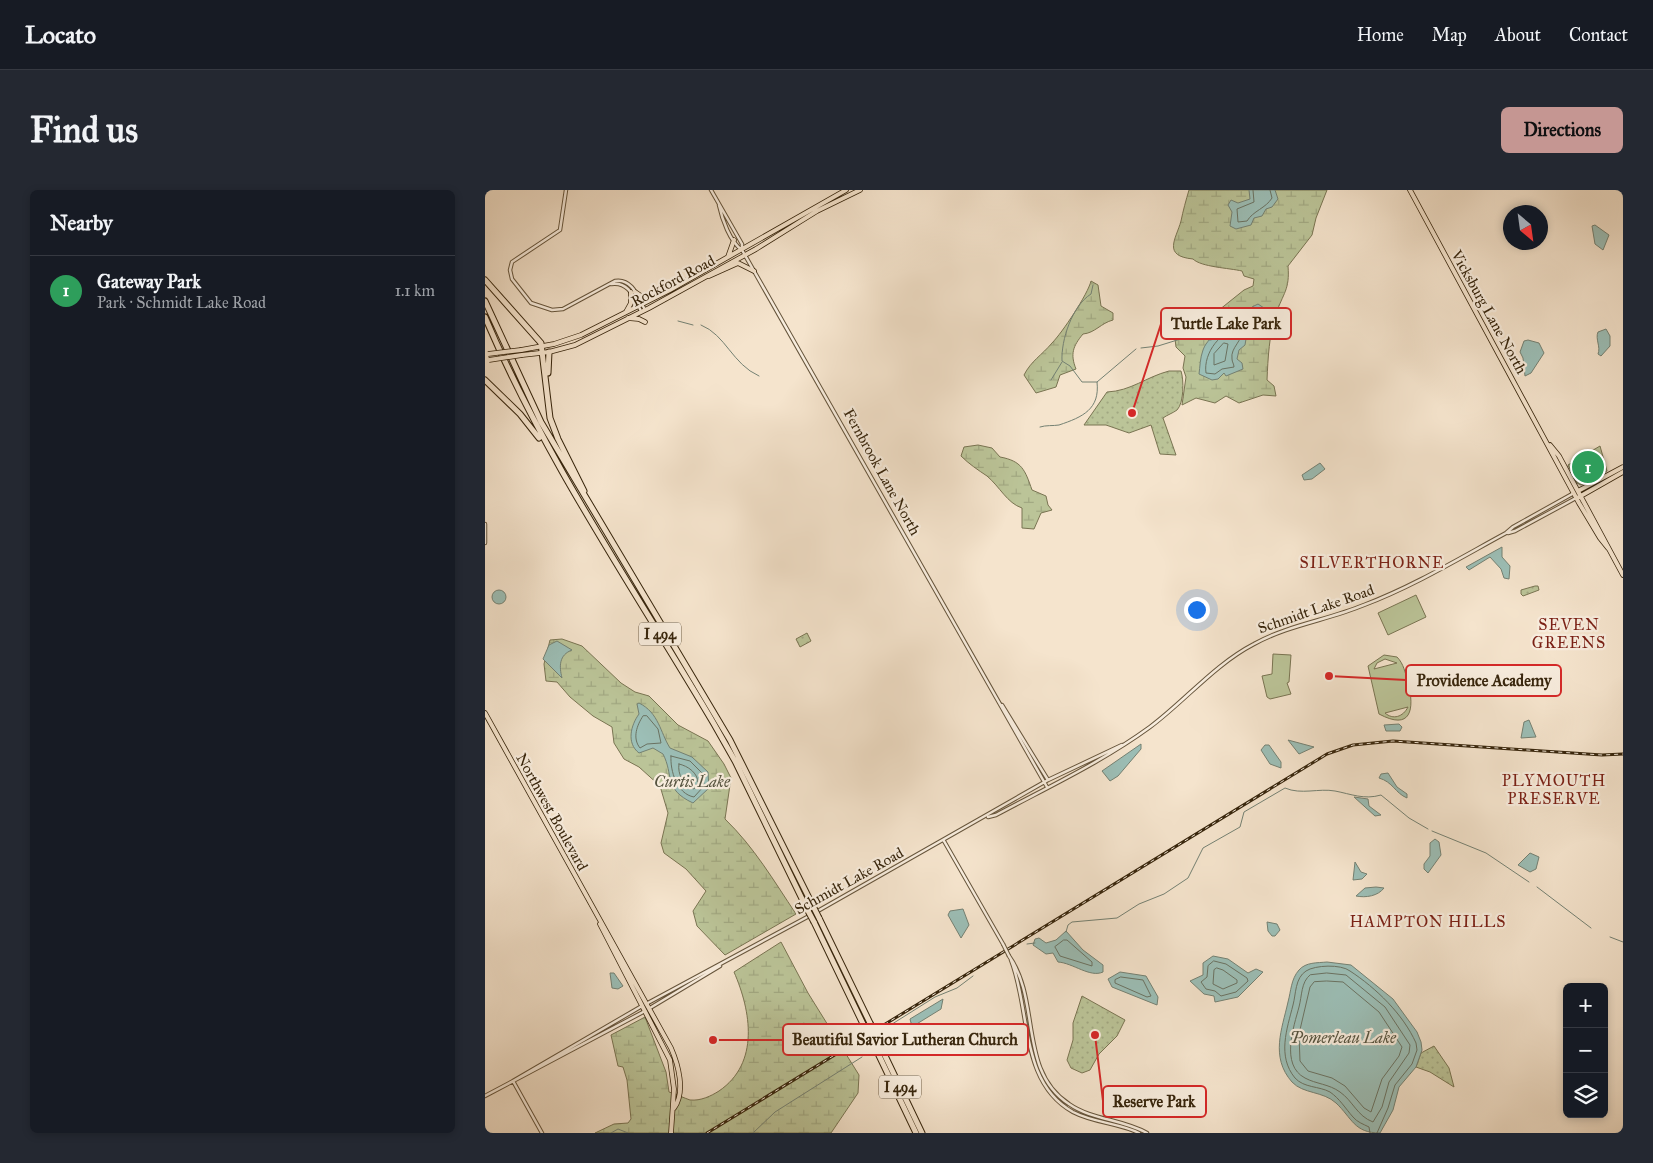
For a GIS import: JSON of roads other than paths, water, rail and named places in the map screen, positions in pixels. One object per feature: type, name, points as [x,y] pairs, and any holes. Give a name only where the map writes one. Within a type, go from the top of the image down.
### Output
[{"type":"highway","points":[[485,280],[540,341],[547,384],[549,412],[553,426],[592,509]]},
{"type":"highway","name":"I 494","points":[[485,301],[541,422],[730,740],[810,907],[813,922],[922,1133]]},
{"type":"highway","name":"I 494","points":[[485,317],[512,378],[559,467],[714,724],[810,907],[819,918],[867,1024]]},
{"type":"highway","points":[[547,384],[549,352]]},
{"type":"highway","points":[[485,380],[528,422],[559,467]]},
{"type":"highway","name":"I 494","points":[[876,1042],[916,1133]]},
{"type":"main road","name":"Rockford Road","points":[[486,354],[521,350],[575,338],[640,306],[743,250],[815,206],[847,190]]},
{"type":"main road","name":"Rockford Road","points":[[487,360],[549,352],[575,345],[707,276],[817,211],[860,190]]},
{"type":"main road","name":"Vicksburg Lane North","points":[[1410,190],[1555,450],[1600,538],[1608,548],[1623,575]]},
{"type":"main road","points":[[727,258],[734,240]]},
{"type":"main road","points":[[707,276],[715,275],[738,264],[754,271]]},
{"type":"main road","points":[[625,313],[631,303],[633,292],[644,298],[656,297]]},
{"type":"main road","points":[[628,318],[639,318],[645,322]]},
{"type":"main road","name":"Schmidt Lake Road","points":[[1576,492],[1623,467]]},
{"type":"main road","name":"Schmidt Lake Road","points":[[1579,497],[1623,472]]},
{"type":"main road","name":"Northwest Boulevard","points":[[485,712],[645,1004],[650,1008],[669,1042],[677,1063],[679,1089],[674,1108]]},
{"type":"main road","name":"Northwest Boulevard","points":[[645,1004],[645,1010],[671,1060],[674,1083],[671,1133]]},
{"type":"street","points":[[566,190],[560,230],[515,258],[511,266],[512,279],[531,304],[552,310],[563,309],[615,281],[623,281],[630,284],[643,310]]},
{"type":"street","name":"Fernbrook Lane North","points":[[711,190],[734,240],[743,250]]},
{"type":"street","name":"Fernbrook Lane North","points":[[718,204],[742,244],[745,255],[754,271],[1002,705],[1044,783],[1048,786]]},
{"type":"street","name":"Schmidt Lake Road","points":[[987,817],[996,815],[1106,756],[1163,717],[1225,662],[1255,643],[1289,628],[1346,612],[1382,598],[1506,533],[1513,527],[1576,492]]},
{"type":"street","name":"Schmidt Lake Road","points":[[1506,533],[1515,531],[1579,497]]},
{"type":"street","points":[[485,524],[485,543]]},
{"type":"street","name":"Fernbrook Lane North","points":[[1002,705],[1048,780],[1048,786]]},
{"type":"street","name":"Schmidt Lake Road","points":[[513,1081],[645,1004],[721,965],[987,817],[993,811],[1048,780],[1122,745]]},
{"type":"street","points":[[944,841],[1022,979],[1037,1059],[1044,1076],[1054,1091],[1076,1109],[1125,1123],[1147,1133]]},
{"type":"street","points":[[1009,956],[1019,983],[1033,1061],[1047,1088],[1059,1101],[1074,1112],[1139,1133]]},
{"type":"street","name":"Schmidt Lake Road","points":[[485,1096],[650,1008],[714,972],[721,965]]},
{"type":"street","points":[[513,1081],[542,1133]]},
{"type":"water","points":[[1249,190],[1275,190],[1278,199],[1272,207],[1266,209],[1262,216],[1254,218],[1251,225],[1236,229],[1230,226],[1232,212],[1228,205],[1231,200],[1238,203],[1250,199]]},
{"type":"water","points":[[1595,225],[1609,235],[1603,250],[1595,244],[1592,226]]},
{"type":"water","points":[[1258,304],[1267,310],[1268,320],[1264,330],[1258,332],[1253,329],[1247,333],[1245,345],[1239,350],[1237,359],[1242,363],[1243,369],[1226,376],[1224,373],[1218,379],[1212,380],[1199,374],[1202,353],[1210,339],[1235,324],[1248,320],[1252,307]]},
{"type":"water","points":[[1606,329],[1610,336],[1610,346],[1601,356],[1598,354],[1597,335],[1598,332]]},
{"type":"water","points":[[1528,340],[1539,343],[1544,353],[1531,373],[1525,376],[1523,358],[1520,352],[1524,341]]},
{"type":"water","points":[[1320,463],[1325,469],[1312,479],[1304,480],[1302,475]]},
{"type":"water","points":[[1502,547],[1502,557],[1510,566],[1509,579],[1504,578],[1501,569],[1490,557],[1469,570],[1466,567]]},
{"type":"water","points":[[499,590],[504,592],[506,597],[504,602],[499,604],[494,602],[492,597],[494,592]]},
{"type":"water","points":[[557,641],[572,650],[562,658],[560,669],[562,678],[543,659],[549,645]]},
{"type":"water","name":"Curtis Lake","points":[[639,703],[646,707],[655,717],[670,748],[692,757],[708,772],[709,788],[693,803],[684,798],[673,787],[663,754],[653,748],[639,753],[632,744],[631,734],[639,714],[637,704]]},
{"type":"water","points":[[1529,720],[1536,737],[1521,738],[1524,722]]},
{"type":"water","points":[[1399,724],[1402,727],[1400,731],[1386,731],[1384,725]]},
{"type":"water","points":[[1288,740],[1314,747],[1299,754]]},
{"type":"water","points":[[1141,744],[1141,749],[1118,776],[1110,781],[1102,771]]},
{"type":"water","points":[[1265,745],[1269,745],[1281,762],[1281,768],[1270,764],[1261,750]]},
{"type":"water","points":[[1388,773],[1397,787],[1407,794],[1407,798],[1388,782],[1379,778],[1381,774]]},
{"type":"water","points":[[1354,797],[1368,799],[1369,806],[1381,815],[1375,816]]},
{"type":"water","points":[[1435,839],[1439,842],[1441,855],[1428,873],[1424,869],[1424,864],[1430,856],[1430,843]]},
{"type":"water","points":[[1530,853],[1539,857],[1536,869],[1530,872],[1518,865]]},
{"type":"water","points":[[1355,862],[1361,872],[1367,874],[1362,879],[1353,880]]},
{"type":"water","points":[[1365,888],[1384,888],[1379,893],[1371,896],[1356,896]]},
{"type":"water","points":[[963,909],[969,925],[961,938],[948,915],[950,911]]},
{"type":"water","points":[[1267,922],[1277,924],[1280,930],[1275,936],[1272,936],[1268,931]]},
{"type":"water","points":[[1066,931],[1083,950],[1103,965],[1103,972],[1087,972],[1058,962],[1053,953],[1046,954],[1033,945],[1035,939],[1039,938],[1046,943],[1056,940]]},
{"type":"water","points":[[1213,956],[1228,959],[1248,973],[1256,969],[1263,972],[1238,997],[1215,1002],[1214,996],[1204,994],[1190,981],[1203,975],[1203,963]]},
{"type":"water","name":"Pomerleau Lake","points":[[1327,962],[1351,965],[1393,999],[1417,1032],[1421,1042],[1422,1050],[1416,1067],[1399,1087],[1393,1110],[1380,1133],[1364,1130],[1354,1124],[1331,1099],[1297,1086],[1285,1072],[1281,1063],[1279,1043],[1294,977],[1302,967],[1312,963]]},
{"type":"water","points":[[1120,972],[1146,976],[1158,997],[1157,1005],[1112,987],[1108,979]]},
{"type":"water","points":[[610,973],[614,973],[623,986],[618,989],[612,988]]},
{"type":"water","points":[[943,999],[941,1009],[915,1025],[911,1023],[910,1019]]},
{"type":"waterway","points":[[1093,285],[1091,294],[1078,307],[1069,324],[1063,343],[1062,361],[1070,366],[1082,382],[1097,382]]},
{"type":"waterway","points":[[678,321],[693,325]]},
{"type":"waterway","points":[[701,325],[717,336],[742,364],[759,376]]},
{"type":"waterway","points":[[1141,348],[1158,346],[1187,337],[1211,340]]},
{"type":"waterway","points":[[1040,427],[1059,425],[1075,419],[1088,411],[1096,399],[1097,382],[1136,349]]},
{"type":"waterway","points":[[1051,380],[1062,362]]},
{"type":"waterway","points":[[1066,932],[1068,925],[1072,922],[1117,918],[1139,904],[1164,894],[1188,878],[1203,848],[1240,827],[1244,812],[1285,788],[1297,791],[1329,790],[1363,797],[1381,795],[1409,818],[1428,829]]},
{"type":"waterway","points":[[1432,831],[1486,853],[1529,882]]},
{"type":"waterway","points":[[1537,887],[1591,928]]},
{"type":"waterway","points":[[1610,937],[1623,942]]},
{"type":"waterway","points":[[1027,944],[1035,943]]},
{"type":"waterway","points":[[888,1029],[889,1026],[935,997],[957,988],[973,976]]},
{"type":"waterway","points":[[753,1133],[775,1112],[862,1057]]},
{"type":"waterway","points":[[611,1133],[618,1129],[628,1133]]},
{"type":"railway","points":[[707,1133],[1327,754],[1353,745],[1393,741],[1602,755],[1623,754]]},
{"type":"place","name":"Turtle Lake Park","points":[[1132,413]]},
{"type":"place","name":"Gateway Park","points":[[1588,467]]},
{"type":"place","name":"Providence Academy","points":[[1329,676]]},
{"type":"place","name":"Reserve Park","points":[[1095,1035]]},
{"type":"place","name":"Beautiful Savior Lutheran Church","points":[[713,1040]]},
{"type":"district","name":"SILVERTHORNE","points":[[1372,562]]},
{"type":"district","name":"SEVEN GREENS","points":[[1569,633]]},
{"type":"district","name":"PLYMOUTH PRESERVE","points":[[1554,789]]},
{"type":"district","name":"HAMPTON HILLS","points":[[1428,921]]}]
